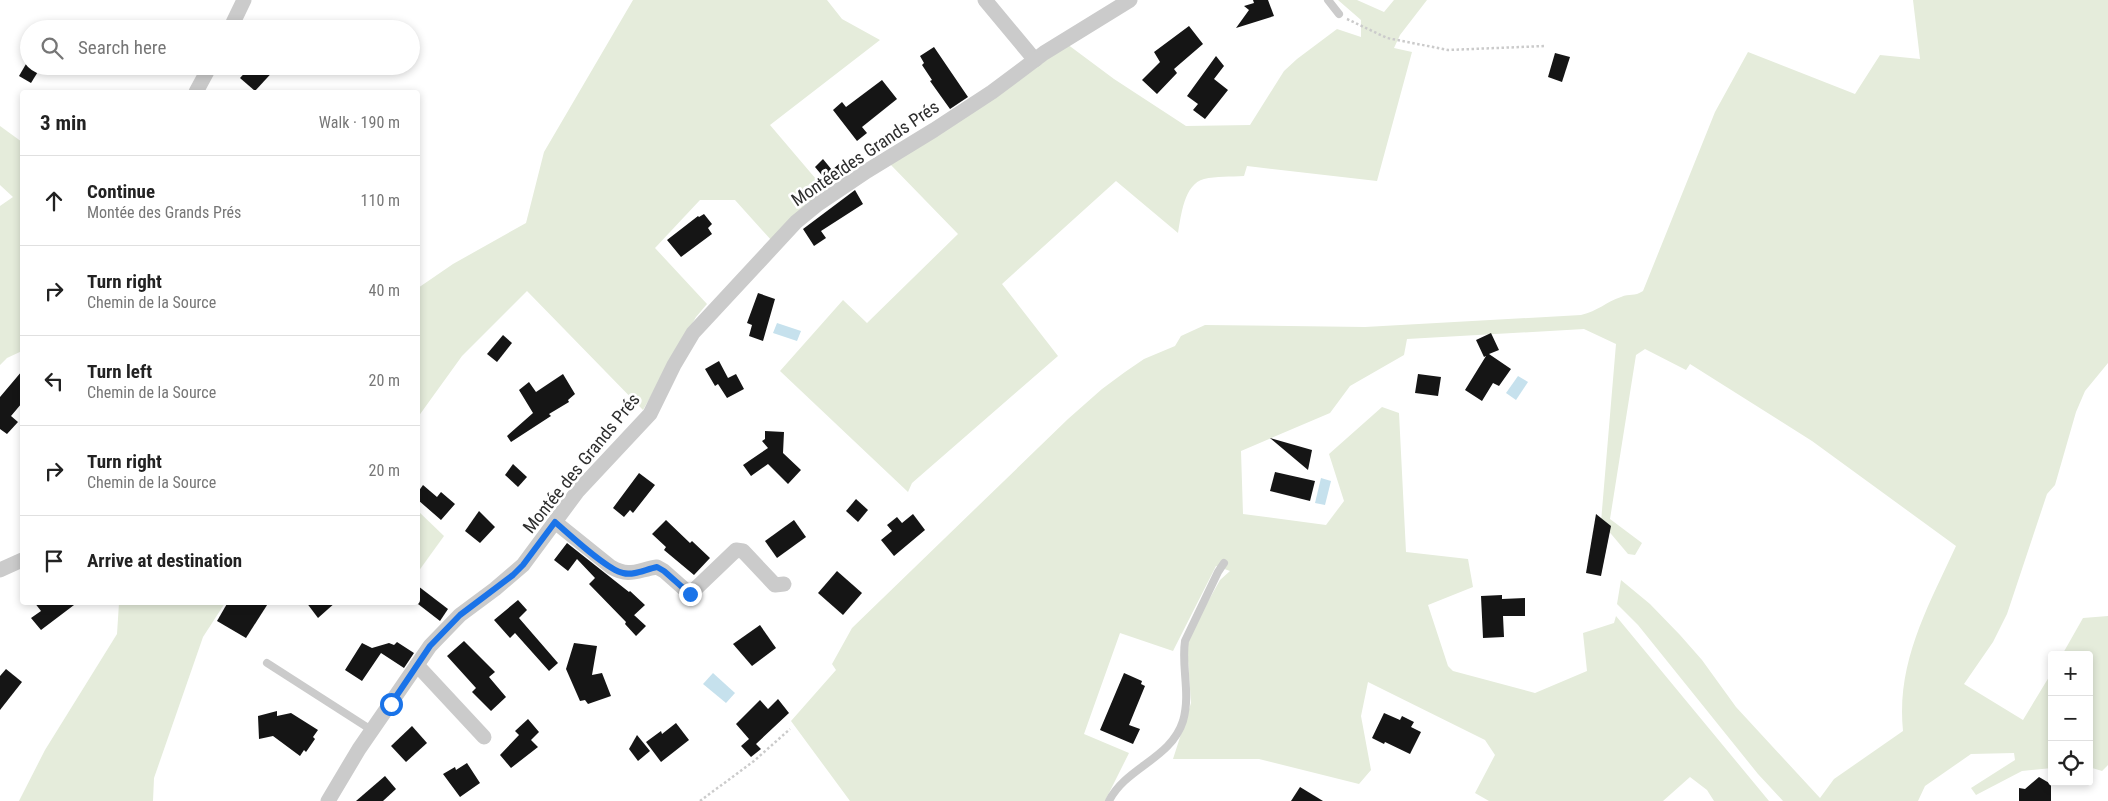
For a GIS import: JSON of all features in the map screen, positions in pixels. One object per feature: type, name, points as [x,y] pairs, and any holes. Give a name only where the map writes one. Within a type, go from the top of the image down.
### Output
[{"type":"street","points":[[234,20],[244,0]]},
{"type":"street","points":[[985,0],[1035,60]]},
{"type":"street","name":"Montée des Grands Prés","points":[[328,801],[359,749],[430,646],[460,615],[523,565],[577,492],[650,414],[674,365],[693,333],[796,222],[818,204],[959,114],[1035,60],[1130,0]]},
{"type":"street","points":[[197,90],[205,75]]},
{"type":"street","points":[[555,522],[611,567],[622,573],[631,574],[657,567],[690,594],[736,550],[743,551],[775,585],[784,584]]},
{"type":"street","points":[[0,570],[20,561]]},
{"type":"street","points":[[417,665],[484,737]]},
{"type":"lane","points":[[1328,0],[1339,14]]},
{"type":"lane","points":[[1109,801],[1120,784],[1154,758],[1176,735],[1182,721],[1186,702],[1185,641],[1224,563]]},
{"type":"lane","points":[[267,663],[373,731]]},
{"type":"path","points":[[1339,14],[1387,38],[1448,50],[1545,46]]},
{"type":"path","points":[[700,801],[754,761],[790,729]]},
{"type":"green space","points":[[633,0],[827,0],[842,19],[880,40],[770,125],[827,192],[772,241],[735,200],[700,200],[655,248],[707,304],[696,317],[643,410],[527,291],[462,356],[420,414],[420,287],[453,264],[526,223],[544,152]]},
{"type":"green space","points":[[1338,0],[1357,0],[1384,12],[1394,0],[1427,0],[1400,35],[1394,48],[1412,52],[1377,181],[1247,166],[1244,176],[1219,177],[1197,182],[1192,187],[1185,202],[1178,233],[1116,181],[1002,284],[1058,356],[912,483],[908,492],[780,371],[843,300],[867,323],[958,234],[889,163],[1067,44],[1114,79],[1186,126],[1250,125],[1284,71],[1297,59],[1337,29],[1361,37],[1361,20]]},
{"type":"green space","points":[[1913,0],[2108,0],[2108,363],[2085,391],[2076,412],[2055,485],[2047,494],[2007,614],[1993,642],[1964,684],[2023,720],[2048,679],[2048,768],[2022,771],[1976,795],[1971,788],[2015,760],[2014,753],[1971,754],[1925,786],[1918,801],[1783,801],[1758,774],[1638,625],[1617,604],[1621,580],[1650,604],[1680,635],[1702,660],[1736,707],[1820,798],[1834,779],[1903,731],[1902,706],[1909,658],[1925,613],[1956,546],[1812,441],[1690,364],[1686,370],[1645,349],[1636,355],[1610,519],[1642,543],[1635,555],[1628,554],[1601,522],[1616,344],[1584,329],[1407,339],[1404,355],[1350,386],[1330,413],[1241,451],[1243,514],[1326,525],[1344,501],[1329,454],[1382,407],[1399,413],[1406,552],[1468,559],[1473,587],[1428,605],[1448,666],[1453,671],[1535,693],[1587,671],[1583,633],[1614,623],[1616,616],[1769,801],[1714,801],[1707,790],[1690,777],[1663,801],[1489,801],[1475,793],[1495,755],[1485,740],[1368,682],[1361,716],[1371,770],[1359,784],[1259,759],[1173,759],[1191,703],[1187,646],[1191,632],[1220,580],[1230,571],[1216,566],[1173,651],[1120,633],[1084,734],[1129,753],[1105,801],[850,801],[791,721],[836,670],[832,664],[852,628],[1068,419],[1102,389],[1144,359],[1175,346],[1181,336],[1205,325],[1365,327],[1581,315],[1592,311],[1621,297],[1643,291],[1715,112],[1748,52],[1855,94],[1880,55],[1920,59]]},
{"type":"green space","points":[[0,126],[20,141],[20,352],[7,358],[0,365],[0,206],[13,197],[0,185]]},
{"type":"green space","points":[[420,513],[444,536],[420,569]]},
{"type":"green space","points":[[119,605],[224,605],[203,637],[154,778],[153,801],[19,801],[45,750],[117,634]]},
{"type":"green space","points":[[2108,616],[2108,765],[2102,771],[2093,768],[2093,651],[2064,651],[2083,618]]},
{"type":"water","points":[[777,323],[801,331],[797,341],[773,333]]},
{"type":"water","points":[[1518,376],[1528,382],[1516,400],[1506,393]]},
{"type":"water","points":[[1321,478],[1331,481],[1325,505],[1315,503]]},
{"type":"water","points":[[713,673],[735,693],[726,703],[703,684]]},
{"type":"building","points":[[1253,0],[1268,0],[1274,16],[1236,28],[1249,10],[1244,6],[1254,3]]},
{"type":"building","points":[[1189,26],[1203,44],[1174,69],[1177,73],[1157,94],[1142,80],[1160,62],[1154,52]]},
{"type":"building","points":[[934,47],[968,97],[950,109],[930,81],[932,80],[922,65],[924,63],[920,56]]},
{"type":"building","points":[[1555,53],[1570,57],[1562,82],[1548,77]]},
{"type":"building","points":[[1216,56],[1224,66],[1214,79],[1228,90],[1205,119],[1193,110],[1198,104],[1187,96]]},
{"type":"building","points":[[20,74],[36,75],[31,83],[19,76]]},
{"type":"building","points":[[243,75],[270,75],[256,90],[240,78]]},
{"type":"building","points":[[882,80],[897,99],[862,127],[867,133],[857,141],[833,110],[842,102],[846,107]]},
{"type":"building","points":[[823,159],[832,170],[839,164],[845,174],[830,185],[815,167]]},
{"type":"building","points":[[855,190],[863,204],[821,231],[826,238],[814,246],[803,229]]},
{"type":"building","points":[[704,214],[712,224],[708,228],[712,234],[681,257],[667,240],[698,216]]},
{"type":"building","points":[[758,293],[775,299],[763,341],[749,336],[752,325],[747,323]]},
{"type":"building","points":[[1491,333],[1499,350],[1489,354],[1511,369],[1499,386],[1493,383],[1482,401],[1465,390],[1486,356],[1484,357],[1476,340]]},
{"type":"building","points":[[503,335],[512,343],[497,362],[487,354]]},
{"type":"building","points":[[719,361],[728,378],[736,374],[744,389],[727,398],[718,384],[715,386],[705,369]]},
{"type":"building","points":[[20,373],[20,405],[11,416],[18,422],[7,434],[0,429],[0,397]]},
{"type":"building","points":[[563,374],[575,394],[568,400],[569,402],[511,442],[507,436],[533,413],[519,390],[529,382],[536,392]]},
{"type":"building","points":[[1418,374],[1441,377],[1438,396],[1415,393]]},
{"type":"building","points":[[765,431],[784,432],[783,453],[801,470],[788,484],[768,464],[751,476],[743,465],[768,448],[762,441],[765,439]]},
{"type":"building","points":[[1270,438],[1312,450],[1308,470]]},
{"type":"building","points":[[513,464],[527,477],[518,487],[505,475]]},
{"type":"building","points":[[1275,472],[1315,481],[1310,501],[1270,491]]},
{"type":"building","points":[[639,473],[655,485],[633,513],[630,510],[624,517],[613,508]]},
{"type":"building","points":[[423,485],[437,497],[441,492],[455,504],[441,520],[420,502],[420,489]]},
{"type":"building","points":[[856,499],[868,510],[858,522],[846,511]]},
{"type":"building","points":[[479,511],[495,527],[480,543],[465,531]]},
{"type":"building","points":[[913,514],[925,530],[894,556],[881,540],[892,531],[887,525],[897,517],[902,523]]},
{"type":"building","points":[[1596,514],[1611,526],[1601,576],[1586,573]]},
{"type":"building","points":[[666,520],[690,543],[692,541],[710,558],[694,575],[664,550],[666,547],[652,534]]},
{"type":"building","points":[[794,520],[806,537],[777,558],[765,541]]},
{"type":"building","points":[[567,543],[630,591],[645,605],[634,615],[646,626],[636,636],[625,624],[626,622],[589,584],[595,578],[577,559],[568,571],[554,560]]},
{"type":"building","points":[[837,571],[862,593],[843,615],[818,593]]},
{"type":"building","points":[[420,588],[448,609],[440,621],[419,605]]},
{"type":"building","points":[[1502,595],[1502,599],[1525,598],[1525,616],[1503,616],[1504,637],[1483,638],[1481,596]]},
{"type":"building","points":[[518,600],[527,610],[519,618],[558,663],[549,671],[515,633],[510,638],[494,620]]},
{"type":"building","points":[[36,605],[74,605],[41,630],[31,618],[41,611]]},
{"type":"building","points":[[226,605],[267,605],[246,638],[217,621]]},
{"type":"building","points":[[308,605],[333,605],[318,618]]},
{"type":"building","points":[[760,625],[776,648],[752,666],[733,644]]},
{"type":"building","points":[[464,641],[495,672],[489,677],[506,697],[491,711],[472,692],[476,688],[447,656]]},
{"type":"building","points":[[397,642],[414,653],[404,668],[381,653],[362,681],[345,670],[362,643],[372,648],[389,643],[394,645]]},
{"type":"building","points":[[574,643],[597,646],[592,675],[602,673],[611,696],[588,704],[585,700],[580,701],[566,669]]},
{"type":"building","points":[[6,669],[22,682],[0,710],[0,676]]},
{"type":"building","points":[[1124,673],[1142,681],[1141,684],[1145,686],[1129,725],[1140,729],[1133,744],[1100,730]]},
{"type":"building","points":[[778,699],[789,713],[756,744],[761,749],[751,757],[741,746],[749,739],[736,724],[760,700],[768,709]]},
{"type":"building","points":[[277,711],[277,716],[291,713],[318,730],[313,737],[315,739],[306,752],[304,750],[300,756],[273,736],[259,739],[258,716]]},
{"type":"building","points":[[1384,713],[1400,720],[1402,716],[1414,722],[1411,727],[1421,732],[1410,754],[1372,738]]},
{"type":"building","points":[[528,719],[539,732],[531,740],[538,747],[511,768],[500,755],[519,735],[515,731]]},
{"type":"building","points":[[676,723],[689,740],[661,762],[646,742],[661,731],[662,734]]},
{"type":"building","points":[[412,726],[427,743],[406,762],[391,746]]},
{"type":"building","points":[[637,735],[650,751],[638,761],[629,749]]},
{"type":"building","points":[[467,763],[480,783],[460,797],[443,774],[455,767],[456,770]]},
{"type":"building","points":[[385,776],[396,789],[383,801],[356,801]]},
{"type":"building","points":[[2039,777],[2048,782],[2048,786],[2051,786],[2051,801],[2019,801],[2019,788],[2025,789]]},
{"type":"building","points":[[1300,787],[1323,801],[1291,801]]},
{"type":"route","points":[[391,704],[430,646],[460,615],[513,575],[523,565],[555,522],[611,567],[622,573],[631,574],[657,567],[690,594]]}]
